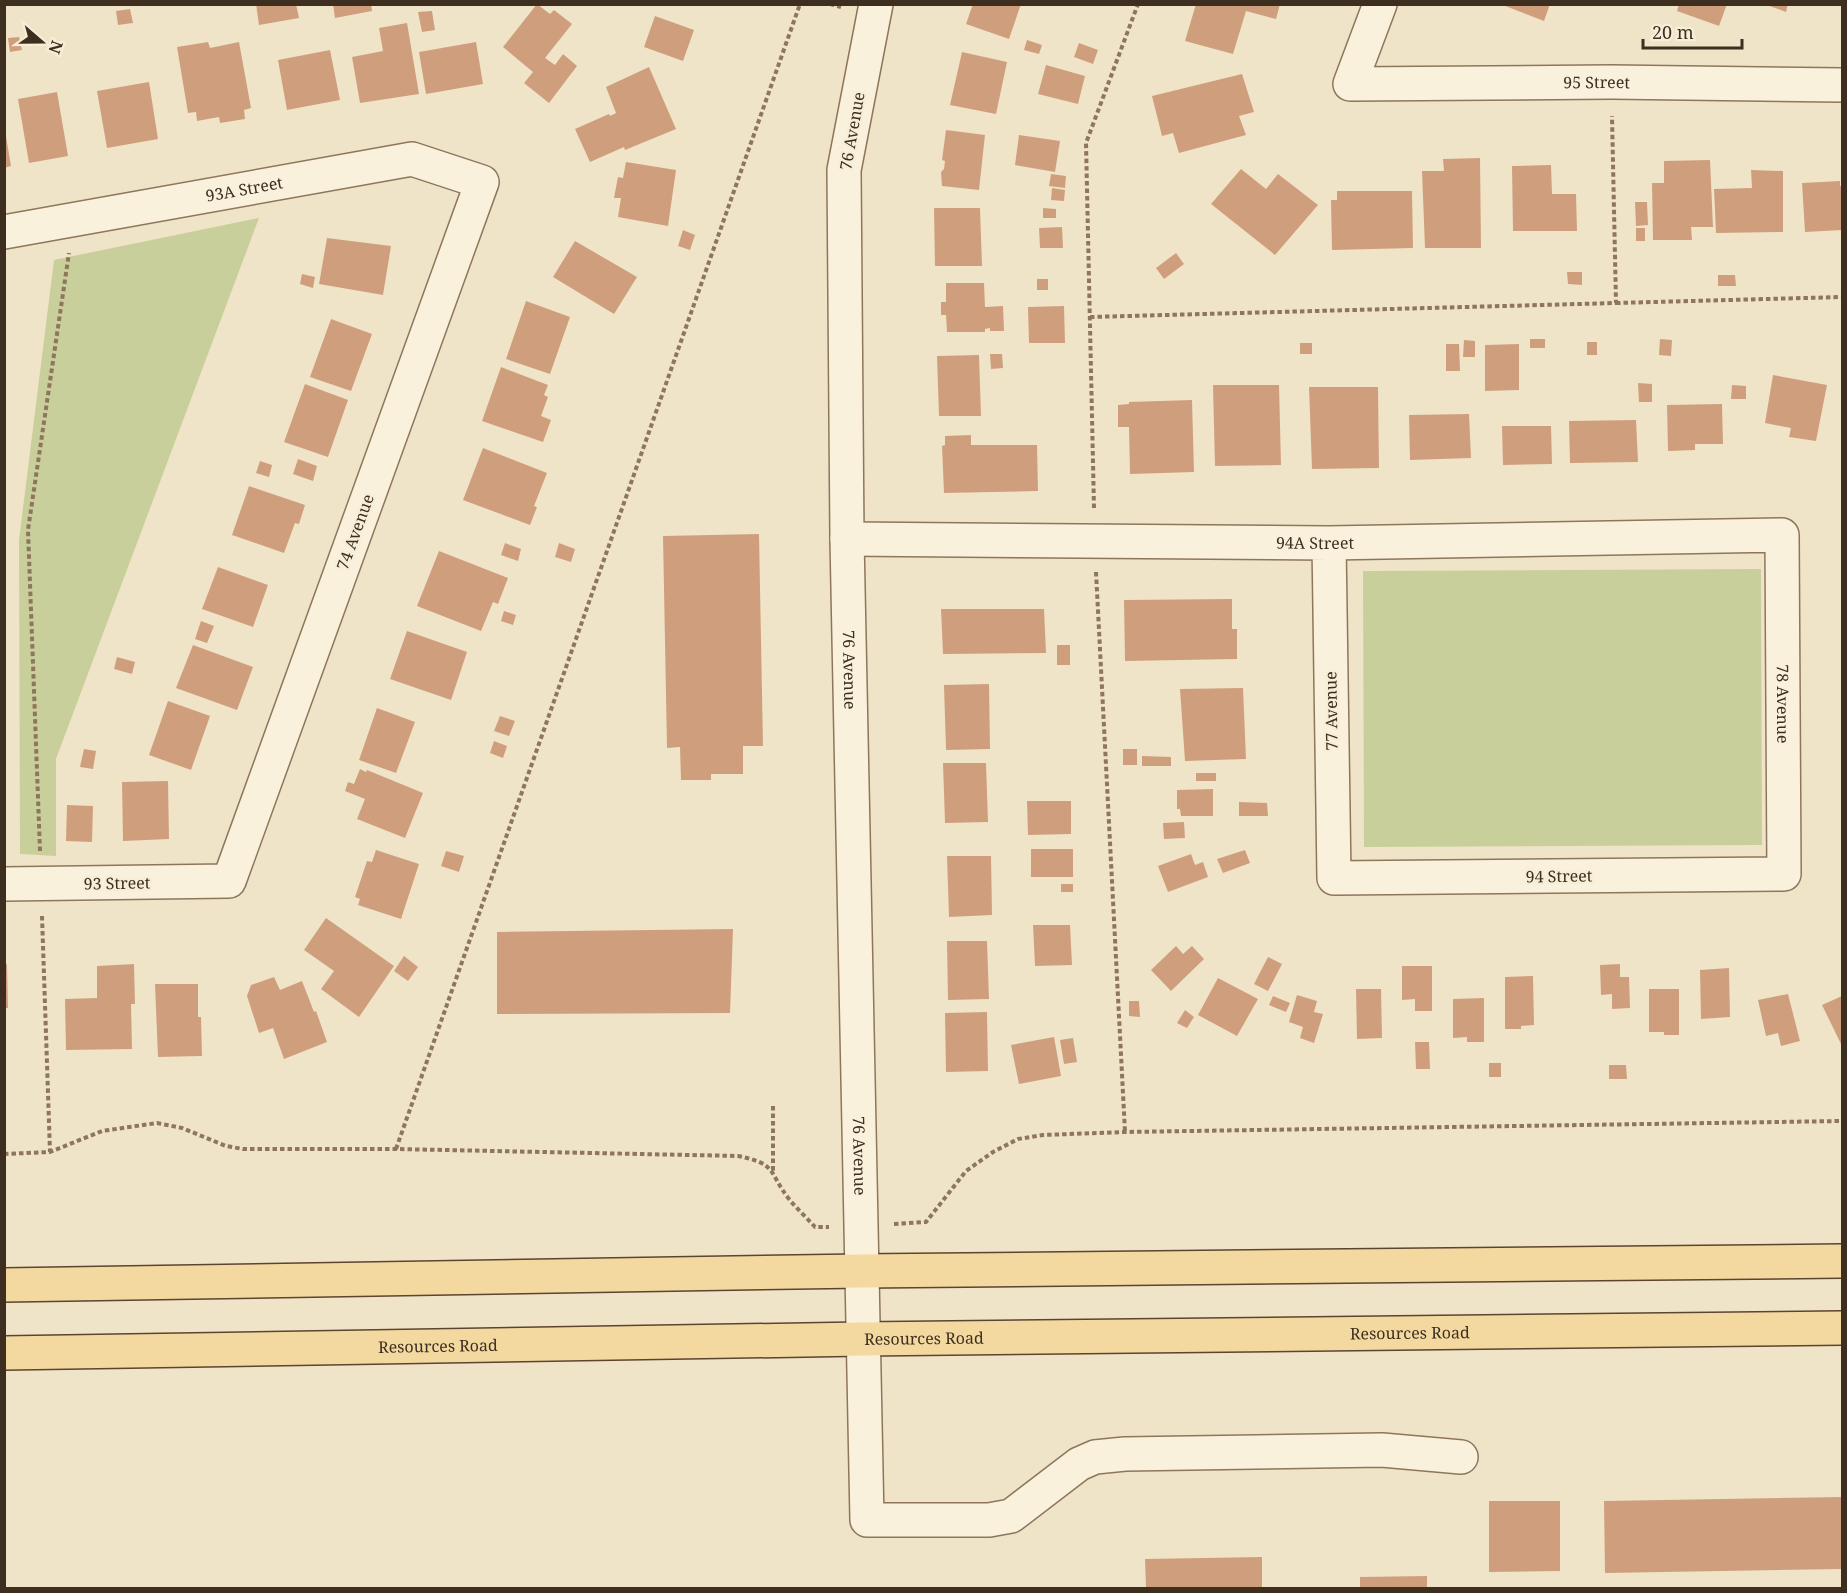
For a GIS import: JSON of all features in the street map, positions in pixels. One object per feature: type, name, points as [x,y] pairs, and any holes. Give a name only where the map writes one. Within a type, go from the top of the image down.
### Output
[{"type":"main road","points":[[4,1285],[861,1271],[1842,1261]]},
{"type":"main road","name":"Resources Road","points":[[4,1353],[862,1339],[1842,1328]]},
{"type":"street","name":"76 Avenue","points":[[876,4],[844,170],[847,539],[867,1520],[989,1520],[1011,1516],[1078,1464],[1095,1457],[1125,1454],[1382,1450],[1461,1457]]},
{"type":"street","name":"95 Street","points":[[1380,4],[1350,84],[1611,82],[1842,85]]},
{"type":"street","name":"93A Street","points":[[4,232],[412,159],[482,182]]},
{"type":"street","name":"74 Avenue","points":[[229,881],[482,182]]},
{"type":"street","name":"94A Street","points":[[847,539],[1329,543],[1782,535]]},
{"type":"street","name":"78 Avenue","points":[[1782,535],[1784,874]]},
{"type":"street","name":"77 Avenue","points":[[1329,543],[1334,878]]},
{"type":"street","name":"94 Street","points":[[1334,878],[1784,874]]},
{"type":"street","name":"93 Street","points":[[4,884],[229,881]]},
{"type":"path","points":[[396,1149],[800,4]]},
{"type":"path","points":[[1611,82],[1616,303]]},
{"type":"path","points":[[50,1152],[28,530],[74,220]]},
{"type":"path","points":[[1090,317],[1842,297]]},
{"type":"path","points":[[773,1106],[773,1173]]},
{"type":"path","points":[[926,1222],[966,1171],[993,1152],[1018,1139],[1043,1135],[1842,1121]]},
{"type":"path","points":[[4,1154],[50,1152],[102,1131],[156,1124],[182,1128],[226,1146],[243,1149],[396,1149],[738,1156],[755,1160],[769,1167],[789,1198],[815,1227]]},
{"type":"green space","points":[[259,218],[56,759],[56,856],[20,854],[19,540],[54,260]]},
{"type":"green space","points":[[1761,569],[1762,845],[1364,847],[1363,571]]},
{"type":"building","points":[[256,4],[296,4],[299,18],[259,25]]},
{"type":"building","points":[[333,4],[371,4],[372,11],[335,18]]},
{"type":"building","points":[[537,4],[550,14],[554,10],[572,24],[545,58],[555,65],[563,54],[577,66],[549,103],[524,83],[533,72],[503,47]]},
{"type":"building","points":[[973,4],[1021,4],[1009,39],[966,24]]},
{"type":"building","points":[[1196,4],[1280,4],[1276,19],[1246,11],[1233,54],[1185,41]]},
{"type":"building","points":[[1500,4],[1550,4],[1544,21]]},
{"type":"building","points":[[1679,4],[1727,4],[1719,26],[1677,11]]},
{"type":"building","points":[[1764,4],[1788,4],[1786,12]]},
{"type":"building","points":[[130,9],[133,23],[118,25],[116,11]]},
{"type":"building","points":[[432,11],[435,30],[422,32],[418,12]]},
{"type":"building","points":[[655,16],[694,30],[683,61],[644,47]]},
{"type":"building","points":[[407,23],[419,94],[360,103],[352,57],[383,51],[379,28]]},
{"type":"building","points":[[19,37],[22,50],[10,52],[8,38]]},
{"type":"building","points":[[1027,40],[1042,45],[1039,54],[1024,50]]},
{"type":"building","points":[[208,42],[210,48],[239,42],[251,108],[244,110],[245,119],[220,123],[219,117],[197,121],[196,112],[188,113],[177,47]]},
{"type":"building","points":[[476,42],[483,84],[426,94],[419,52]]},
{"type":"building","points":[[1079,43],[1098,50],[1093,64],[1074,57]]},
{"type":"building","points":[[330,50],[340,100],[287,110],[278,60]]},
{"type":"building","points":[[962,52],[1007,62],[996,114],[950,105]]},
{"type":"building","points":[[1046,65],[1085,76],[1078,104],[1038,94]]},
{"type":"building","points":[[649,67],[676,129],[625,150],[624,147],[590,162],[575,129],[616,113],[606,87]]},
{"type":"building","points":[[1242,74],[1254,112],[1239,116],[1246,135],[1179,153],[1173,133],[1162,136],[1152,96]]},
{"type":"building","points":[[149,82],[158,139],[107,148],[97,91]]},
{"type":"building","points":[[57,92],[68,156],[29,163],[18,99]]},
{"type":"building","points":[[946,130],[985,135],[979,190],[942,186],[941,172],[945,161],[942,160]]},
{"type":"building","points":[[1019,135],[1060,141],[1055,172],[1015,165]]},
{"type":"building","points":[[6,136],[11,166],[4,168],[4,137]]},
{"type":"building","points":[[1480,158],[1481,248],[1425,248],[1422,171],[1444,171],[1443,159]]},
{"type":"building","points":[[1710,160],[1713,227],[1691,227],[1692,240],[1653,240],[1652,183],[1664,183],[1664,161]]},
{"type":"building","points":[[626,162],[676,170],[668,226],[618,217],[621,198],[614,198],[618,177],[623,178]]},
{"type":"building","points":[[1551,165],[1552,194],[1576,194],[1577,231],[1513,231],[1512,166]]},
{"type":"building","points":[[1241,169],[1266,189],[1278,174],[1318,205],[1275,255],[1211,204]]},
{"type":"building","points":[[1751,170],[1783,171],[1783,232],[1716,233],[1714,189],[1752,188]]},
{"type":"building","points":[[1051,174],[1066,176],[1065,188],[1049,186]]},
{"type":"building","points":[[1840,181],[1842,230],[1805,232],[1802,183]]},
{"type":"building","points":[[1052,188],[1065,190],[1064,201],[1051,200]]},
{"type":"building","points":[[1337,191],[1412,191],[1413,248],[1332,250],[1331,200],[1337,200]]},
{"type":"building","points":[[1635,202],[1647,202],[1648,225],[1636,226]]},
{"type":"building","points":[[934,208],[980,208],[982,266],[935,266]]},
{"type":"building","points":[[1043,208],[1056,209],[1056,218],[1043,218]]},
{"type":"building","points":[[1062,227],[1063,248],[1040,248],[1039,228]]},
{"type":"building","points":[[1636,228],[1645,228],[1645,241],[1636,241]]},
{"type":"building","points":[[683,230],[695,235],[690,250],[678,246]]},
{"type":"building","points":[[327,238],[391,246],[383,295],[319,284]]},
{"type":"building","points":[[575,241],[637,277],[614,314],[553,277]]},
{"type":"building","points":[[1176,253],[1184,264],[1164,279],[1156,268]]},
{"type":"building","points":[[1567,272],[1582,272],[1582,285],[1568,284]]},
{"type":"building","points":[[302,274],[315,277],[313,288],[300,284]]},
{"type":"building","points":[[1718,275],[1735,275],[1736,286],[1718,286]]},
{"type":"building","points":[[1037,279],[1048,279],[1048,290],[1037,290]]},
{"type":"building","points":[[946,283],[984,283],[985,307],[1003,306],[1004,331],[990,331],[990,328],[985,329],[985,332],[947,332],[946,315],[941,315],[941,302],[946,302]]},
{"type":"building","points":[[526,301],[570,317],[550,374],[506,359]]},
{"type":"building","points":[[1064,306],[1065,343],[1029,343],[1028,307]]},
{"type":"building","points":[[331,319],[372,334],[351,391],[310,377]]},
{"type":"building","points":[[1530,339],[1545,339],[1545,348],[1530,348]]},
{"type":"building","points":[[1660,339],[1672,340],[1671,356],[1659,355]]},
{"type":"building","points":[[1464,340],[1475,341],[1475,357],[1463,357]]},
{"type":"building","points":[[1587,342],[1597,342],[1597,355],[1587,355]]},
{"type":"building","points":[[1300,343],[1312,343],[1312,354],[1300,354]]},
{"type":"building","points":[[1446,344],[1459,344],[1460,371],[1446,371]]},
{"type":"building","points":[[1519,344],[1519,390],[1485,391],[1485,345]]},
{"type":"building","points":[[990,354],[1002,354],[1003,368],[991,369]]},
{"type":"building","points":[[979,355],[981,416],[939,416],[937,356]]},
{"type":"building","points":[[501,367],[548,385],[544,395],[548,397],[541,416],[551,420],[543,442],[482,421]]},
{"type":"building","points":[[1773,375],[1827,385],[1816,441],[1789,437],[1791,428],[1765,423]]},
{"type":"building","points":[[1638,383],[1652,384],[1652,402],[1639,402]]},
{"type":"building","points":[[305,384],[348,400],[328,457],[284,442]]},
{"type":"building","points":[[1213,385],[1279,385],[1281,465],[1215,466]]},
{"type":"building","points":[[1732,385],[1746,386],[1746,399],[1731,399]]},
{"type":"building","points":[[1309,387],[1378,387],[1379,468],[1312,469]]},
{"type":"building","points":[[1192,400],[1194,472],[1130,474],[1129,427],[1118,427],[1118,405],[1129,404],[1129,402]]},
{"type":"building","points":[[1722,404],[1723,444],[1695,444],[1695,450],[1668,451],[1667,405]]},
{"type":"building","points":[[1469,414],[1471,458],[1410,460],[1409,415]]},
{"type":"building","points":[[1636,420],[1638,462],[1570,463],[1569,421]]},
{"type":"building","points":[[1502,426],[1551,426],[1552,464],[1503,465]]},
{"type":"building","points":[[971,435],[971,445],[1037,445],[1038,491],[944,493],[942,446],[945,445],[945,436]]},
{"type":"building","points":[[483,448],[547,473],[534,506],[537,507],[530,525],[463,500]]},
{"type":"building","points":[[298,459],[317,466],[313,481],[293,474]]},
{"type":"building","points":[[260,461],[272,465],[269,477],[256,473]]},
{"type":"building","points":[[249,486],[305,505],[299,524],[295,523],[284,553],[232,535]]},
{"type":"building","points":[[759,534],[763,746],[743,746],[743,774],[711,774],[711,780],[681,780],[680,747],[667,748],[663,536]]},
{"type":"building","points":[[505,543],[521,549],[518,561],[501,555]]},
{"type":"building","points":[[559,543],[575,549],[571,562],[555,557]]},
{"type":"building","points":[[439,551],[508,578],[498,604],[493,602],[481,631],[417,606]]},
{"type":"building","points":[[218,567],[268,585],[253,627],[202,609]]},
{"type":"building","points":[[1232,599],[1232,629],[1237,629],[1237,659],[1125,661],[1124,600]]},
{"type":"building","points":[[941,609],[1044,609],[1046,653],[943,654]]},
{"type":"building","points":[[504,611],[516,615],[513,625],[501,621]]},
{"type":"building","points":[[201,621],[214,626],[207,643],[195,639]]},
{"type":"building","points":[[407,631],[467,652],[451,700],[390,679]]},
{"type":"building","points":[[193,645],[253,667],[237,710],[176,688]]},
{"type":"building","points":[[1057,645],[1070,645],[1070,665],[1057,665]]},
{"type":"building","points":[[117,657],[135,662],[132,674],[114,669]]},
{"type":"building","points":[[989,684],[990,749],[946,750],[944,685]]},
{"type":"building","points":[[1243,688],[1246,759],[1185,761],[1180,689]]},
{"type":"building","points":[[168,701],[210,716],[191,770],[149,755]]},
{"type":"building","points":[[377,708],[415,722],[396,773],[359,760]]},
{"type":"building","points":[[500,716],[515,721],[509,736],[494,731]]},
{"type":"building","points":[[494,741],[507,746],[503,758],[490,753]]},
{"type":"building","points":[[84,749],[96,751],[93,769],[80,767]]},
{"type":"building","points":[[1123,749],[1137,749],[1137,765],[1123,765]]},
{"type":"building","points":[[1142,756],[1171,757],[1171,766],[1142,766]]},
{"type":"building","points":[[943,763],[986,763],[988,822],[945,823]]},
{"type":"building","points":[[360,769],[423,793],[405,838],[357,819],[365,799],[345,791],[348,782],[354,784]]},
{"type":"building","points":[[1196,773],[1216,773],[1216,781],[1196,781]]},
{"type":"building","points":[[168,781],[169,839],[123,841],[122,782]]},
{"type":"building","points":[[1213,789],[1213,816],[1181,816],[1180,809],[1177,809],[1177,790]]},
{"type":"building","points":[[1027,801],[1071,801],[1071,834],[1028,835]]},
{"type":"building","points":[[1239,802],[1267,803],[1268,816],[1239,816]]},
{"type":"building","points":[[67,805],[93,806],[92,842],[66,841]]},
{"type":"building","points":[[1184,822],[1185,838],[1164,839],[1163,823]]},
{"type":"building","points":[[1031,849],[1073,849],[1073,877],[1031,877]]},
{"type":"building","points":[[376,850],[419,864],[401,919],[358,905],[360,899],[355,897],[367,861],[372,862]]},
{"type":"building","points":[[1245,850],[1250,863],[1223,873],[1217,859]]},
{"type":"building","points":[[446,851],[464,856],[459,872],[441,866]]},
{"type":"building","points":[[1191,854],[1195,865],[1203,862],[1208,877],[1168,892],[1158,866]]},
{"type":"building","points":[[947,856],[991,856],[992,915],[949,917]]},
{"type":"building","points":[[1061,884],[1073,884],[1073,892],[1061,892]]},
{"type":"building","points":[[326,918],[394,966],[359,1017],[321,989],[334,971],[304,950]]},
{"type":"building","points":[[1033,925],[1070,925],[1072,965],[1035,966]]},
{"type":"building","points":[[733,929],[730,1013],[497,1014],[497,932]]},
{"type":"building","points":[[947,941],[987,941],[989,999],[948,1000]]},
{"type":"building","points":[[1176,946],[1183,954],[1192,946],[1204,959],[1171,991],[1151,970]]},
{"type":"building","points":[[404,956],[418,967],[408,981],[394,971]]},
{"type":"building","points":[[1268,957],[1282,964],[1268,991],[1254,984]]},
{"type":"building","points":[[7,964],[8,1008],[4,1008],[4,965]]},
{"type":"building","points":[[134,964],[135,1004],[131,1004],[132,1049],[66,1050],[65,999],[97,998],[97,966]]},
{"type":"building","points":[[1620,964],[1620,977],[1629,977],[1630,1008],[1612,1009],[1612,994],[1601,995],[1600,965]]},
{"type":"building","points":[[1402,966],[1432,966],[1432,1011],[1415,1011],[1415,999],[1402,1000]]},
{"type":"building","points":[[1729,968],[1730,1017],[1701,1019],[1700,970]]},
{"type":"building","points":[[1533,976],[1534,1025],[1521,1026],[1521,1029],[1505,1029],[1505,977]]},
{"type":"building","points":[[274,977],[280,990],[302,981],[327,1042],[284,1059],[273,1028],[259,1033],[247,996],[251,985]]},
{"type":"building","points":[[1218,978],[1258,999],[1237,1036],[1198,1015]]},
{"type":"building","points":[[155,984],[198,984],[198,1017],[201,1017],[202,1056],[158,1057]]},
{"type":"building","points":[[1356,989],[1381,989],[1382,1038],[1357,1039]]},
{"type":"building","points":[[1649,989],[1679,989],[1679,1035],[1649,1032]]},
{"type":"building","points":[[1788,994],[1800,1041],[1781,1046],[1778,1033],[1766,1036],[1758,1000]]},
{"type":"building","points":[[1297,995],[1317,1001],[1314,1012],[1323,1014],[1314,1043],[1300,1038],[1303,1027],[1289,1022]]},
{"type":"building","points":[[1273,996],[1290,1003],[1286,1012],[1269,1005]]},
{"type":"building","points":[[1842,996],[1842,1046],[1822,1005]]},
{"type":"building","points":[[1484,998],[1484,1042],[1467,1042],[1467,1037],[1453,1038],[1453,999]]},
{"type":"building","points":[[1129,1001],[1139,1001],[1140,1017],[1129,1016]]},
{"type":"building","points":[[1185,1010],[1194,1017],[1187,1028],[1177,1023]]},
{"type":"building","points":[[987,1012],[988,1071],[946,1072],[945,1013]]},
{"type":"building","points":[[1054,1037],[1061,1076],[1019,1084],[1011,1045]]},
{"type":"building","points":[[1073,1038],[1077,1062],[1064,1064],[1060,1040]]},
{"type":"building","points":[[1415,1042],[1429,1042],[1430,1069],[1416,1069]]},
{"type":"building","points":[[1489,1063],[1501,1063],[1501,1077],[1489,1077]]},
{"type":"building","points":[[1609,1065],[1626,1065],[1627,1079],[1609,1079]]},
{"type":"building","points":[[1842,1497],[1842,1569],[1605,1573],[1604,1501]]},
{"type":"building","points":[[1489,1501],[1560,1501],[1560,1571],[1489,1572]]},
{"type":"building","points":[[1262,1557],[1262,1588],[1146,1588],[1145,1559]]},
{"type":"building","points":[[1427,1576],[1427,1588],[1360,1588],[1360,1577]]}]
